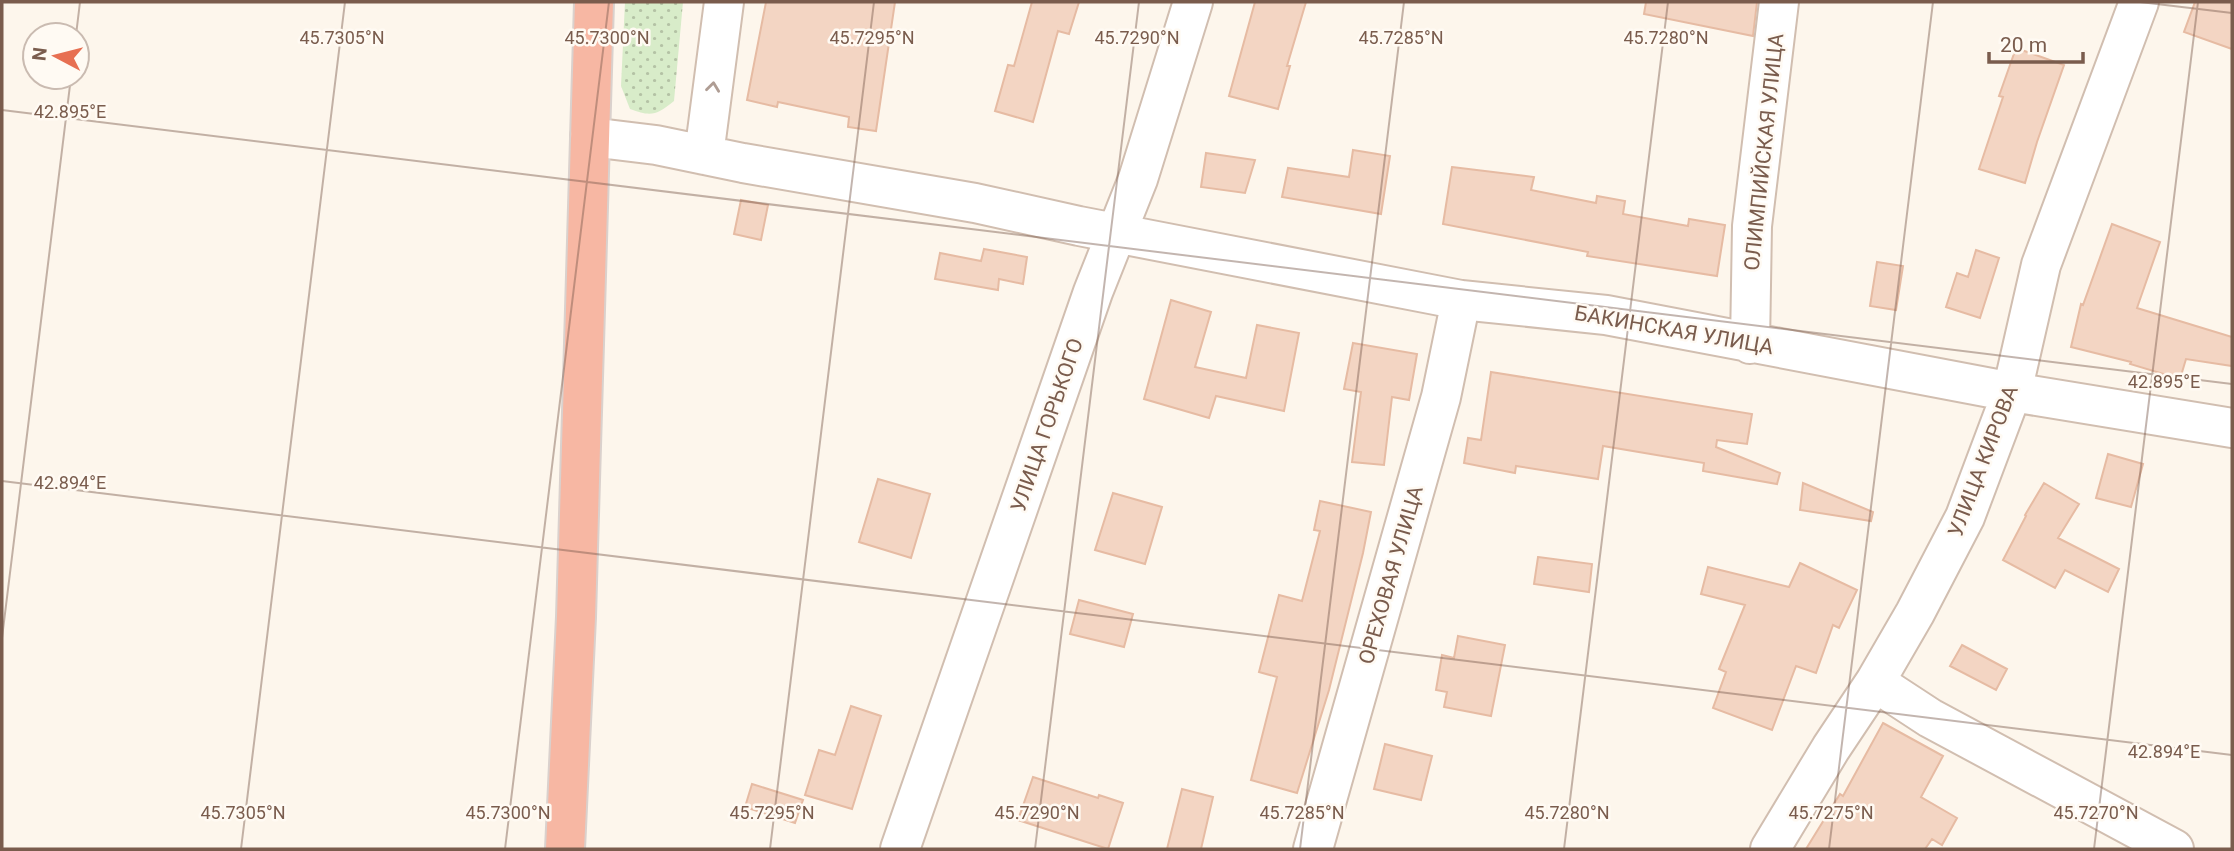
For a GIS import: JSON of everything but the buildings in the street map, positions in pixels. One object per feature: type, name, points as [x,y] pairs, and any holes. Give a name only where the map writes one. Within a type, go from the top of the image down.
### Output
[{"type":"highway","points":[[565,849],[576,617],[594,2]]},
{"type":"street","points":[[704,155],[723,2]]},
{"type":"street","name":"УЛИЦА ГОРЬКОГО","points":[[900,849],[1115,232],[1138,180],[1193,2]]},
{"type":"street","name":"ОЛИМПИЙСКАЯ УЛИЦА","points":[[1750,344],[1752,226],[1779,2]]},
{"type":"street","name":"УЛИЦА КИРОВА","points":[[1770,849],[1831,748],[1875,682],[1965,517],[2012,392],[2041,265],[2139,2]]},
{"type":"street","name":"БАКИНСКАЯ УЛИЦА","points":[[590,137],[656,145],[975,203],[1461,300],[1606,315],[2012,392],[2232,428]]},
{"type":"street","name":"ОРЕХОВАЯ УЛИЦА","points":[[1313,849],[1441,397],[1461,300]]},
{"type":"street","points":[[1875,682],[1930,718],[2174,849]]},
{"type":"green space","points":[[625,2],[683,2],[674,101],[654,113],[630,109],[621,86]]}]
